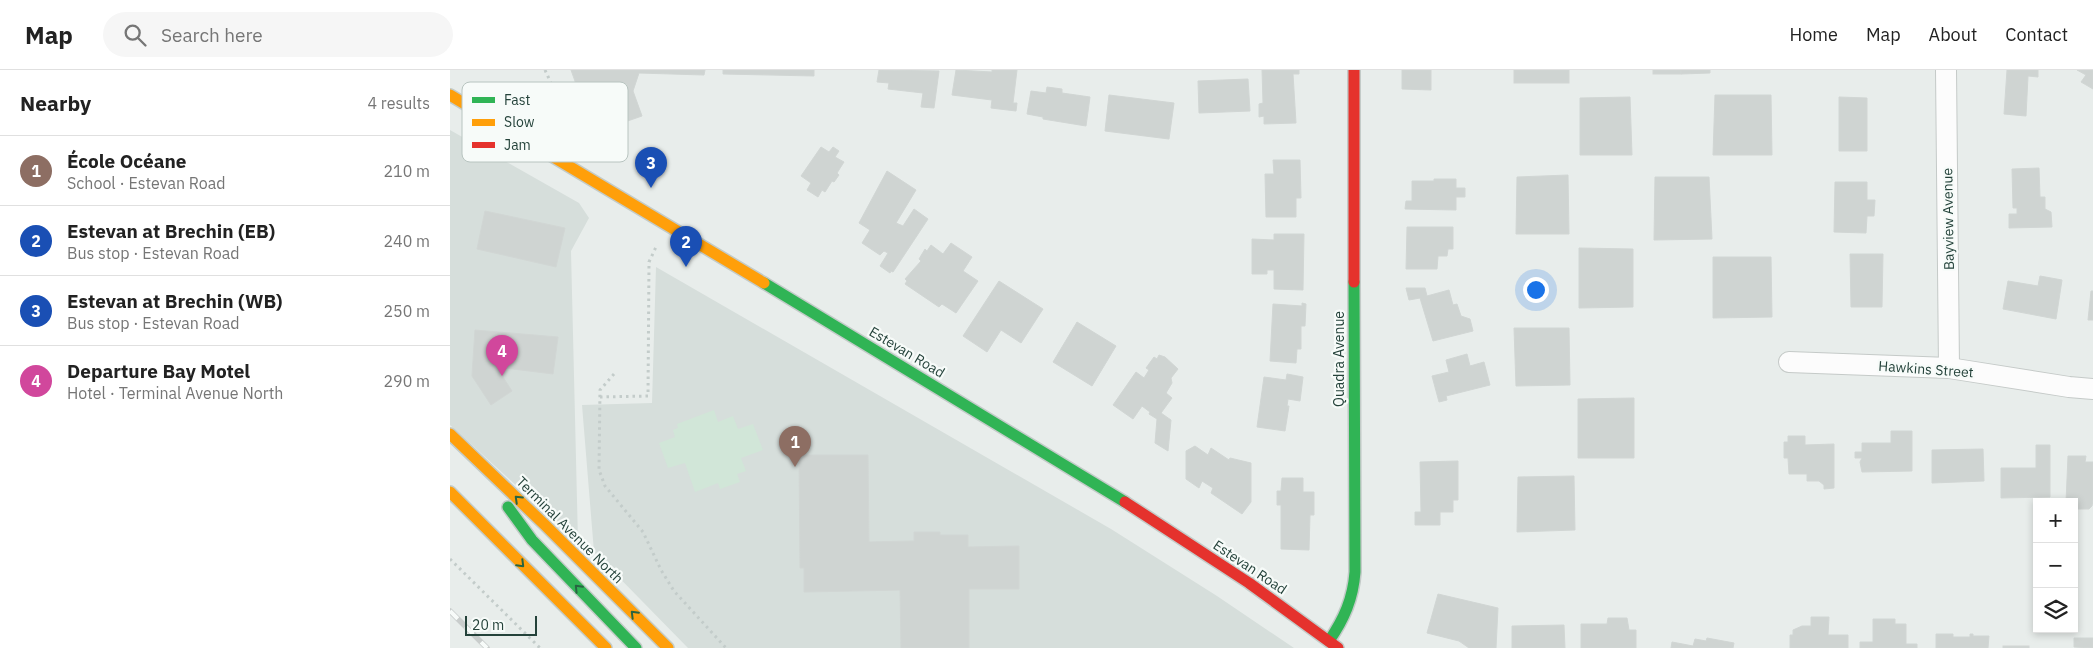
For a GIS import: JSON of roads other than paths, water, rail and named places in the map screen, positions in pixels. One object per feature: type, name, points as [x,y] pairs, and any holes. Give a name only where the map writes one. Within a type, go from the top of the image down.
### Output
[{"type":"street","name":"Quadra Avenue","points":[[1334,644],[1350,605],[1355,572],[1354,70]]},
{"type":"street","name":"Bayview Avenue","points":[[1946,70],[1949,368]]},
{"type":"street","name":"Estevan Road","points":[[450,95],[462,102]]},
{"type":"street","name":"Estevan Road","points":[[564,162],[1086,479],[1233,572],[1334,644]]},
{"type":"street","name":"Hawkins Street","points":[[1789,362],[1949,368],[2093,390]]},
{"type":"street","name":"Terminal Avenue North","points":[[450,434],[668,648]]},
{"type":"street","points":[[459,443],[532,540],[636,648]]},
{"type":"street","points":[[450,492],[606,648]]},
{"type":"railway","points":[[450,611],[487,648]]},
{"type":"place","name":"Estevan at Brechin (WB)","points":[[651,188]]},
{"type":"place","name":"Estevan at Brechin (EB)","points":[[686,267]]},
{"type":"place","name":"Departure Bay Motel","points":[[502,376]]},
{"type":"place","name":"École Océane","points":[[795,467]]}]
